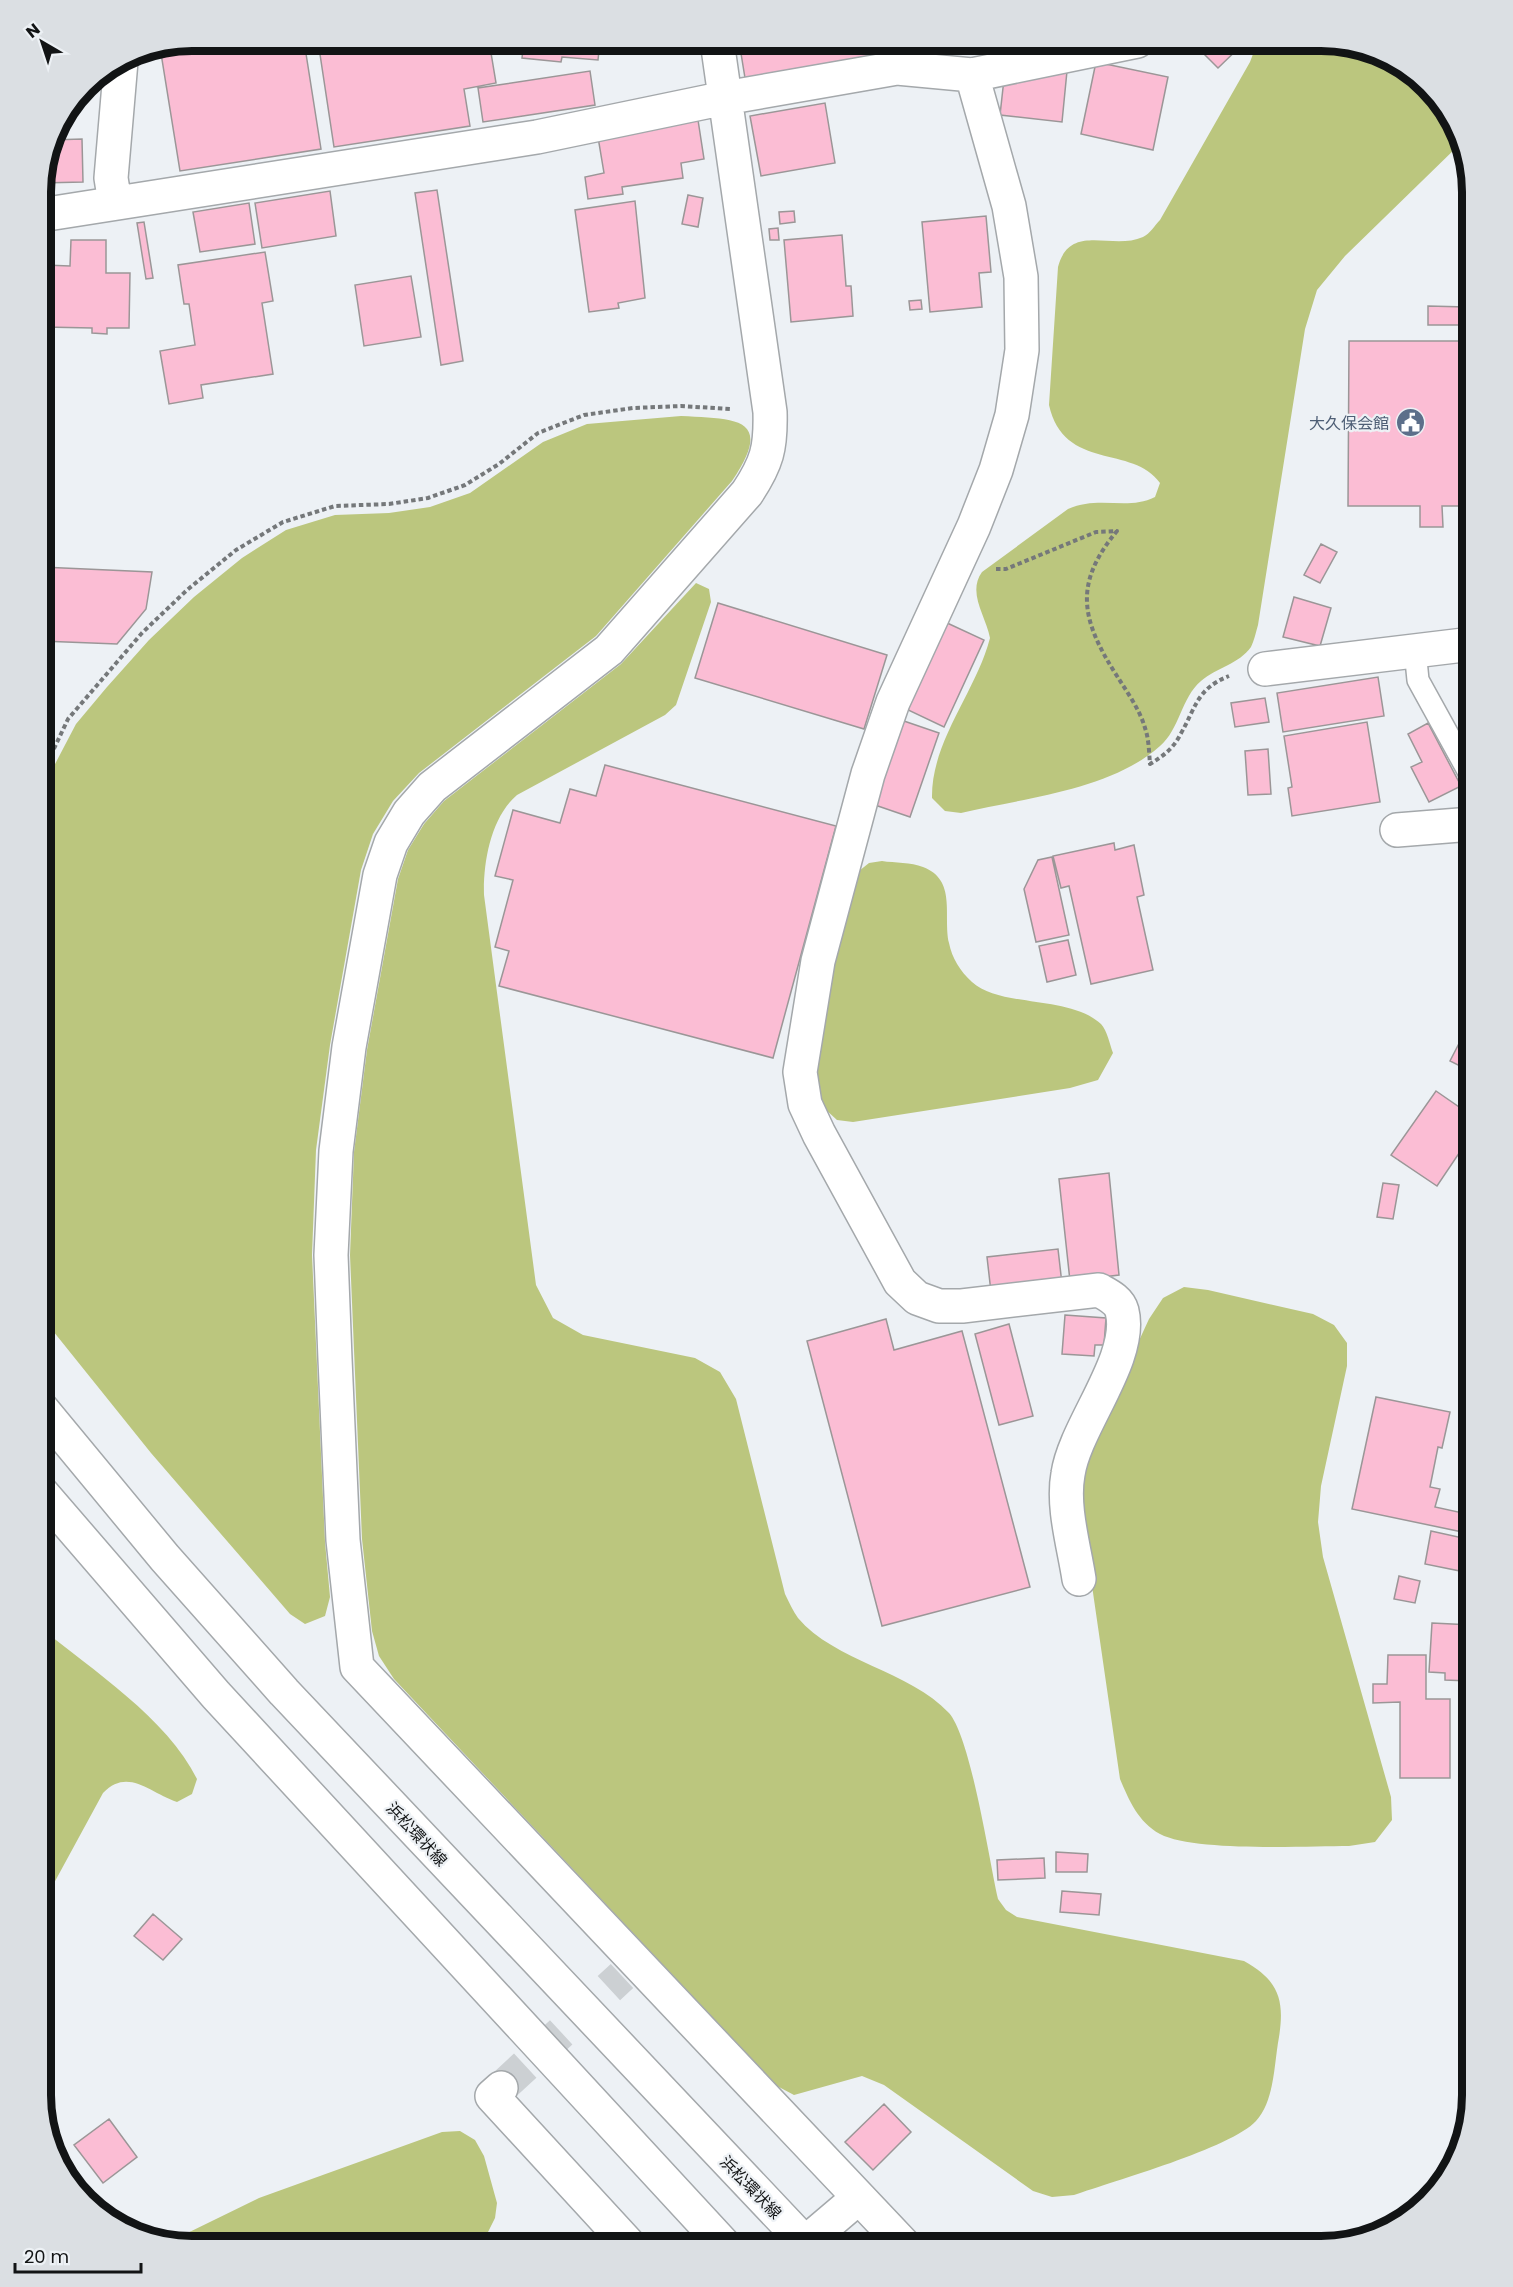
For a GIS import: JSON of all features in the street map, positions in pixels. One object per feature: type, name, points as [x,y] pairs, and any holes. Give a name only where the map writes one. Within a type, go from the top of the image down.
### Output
[{"type":"street","points":[[718,51],[770,412],[771,441],[763,469],[747,493],[626,631],[588,666],[432,787],[409,813],[391,843],[380,875],[349,1047],[336,1151],[331,1255],[344,1540],[357,1667],[629,1970],[895,2236]]},
{"type":"street","points":[[51,213],[537,137],[725,98],[897,68],[972,75],[1088,51]]},
{"type":"street","points":[[115,203],[111,178],[121,71]]},
{"type":"street","points":[[972,75],[1017,240],[1021,277],[1022,350],[1012,415],[996,470],[957,564],[893,702],[868,774],[818,961],[800,1072],[805,1104],[819,1134],[900,1282],[917,1298],[939,1306],[962,1306],[1099,1290],[1112,1297],[1121,1309],[1123,1326],[1117,1357],[1071,1458],[1067,1477],[1067,1497],[1078,1578]]},
{"type":"street","points":[[1265,669],[1462,645]]},
{"type":"street","points":[[1397,830],[1462,825]]},
{"type":"street","name":"浜松環状線","points":[[51,1420],[165,1558],[292,1700],[798,2236]]},
{"type":"street","points":[[51,1504],[224,1704],[716,2236]]},
{"type":"street","points":[[501,2088],[492,2096],[621,2236]]},
{"type":"street","points":[[817,2236],[858,2198]]},
{"type":"lane","points":[[1415,650],[1418,680],[1462,758]]},
{"type":"path","points":[[51,755],[68,719],[142,633],[187,590],[236,550],[283,522],[335,506],[428,498],[465,485],[499,464],[538,433],[584,415],[633,408],[681,406],[770,412]]},
{"type":"path","points":[[957,564],[980,570],[1006,569],[1096,532],[1117,531],[1096,561],[1089,579],[1086,607],[1093,634],[1145,728],[1150,764],[1168,753],[1180,735],[1194,704],[1208,687],[1227,676],[1265,669]]},
{"type":"green space","points":[[1254,51],[1330,51],[1366,58],[1399,75],[1421,92],[1443,122],[1455,149],[1345,256],[1317,290],[1305,329],[1258,625],[1251,647],[1240,658],[1213,673],[1194,688],[1167,739],[1140,761],[1092,783],[1039,797],[961,813],[945,811],[932,798],[939,757],[946,737],[975,678],[990,638],[976,588],[982,572],[1068,509],[1091,503],[1145,501],[1155,497],[1160,483],[1148,471],[1133,464],[1084,449],[1069,440],[1057,426],[1049,405],[1058,267],[1064,253],[1072,245],[1082,241],[1131,240],[1148,234],[1160,220]]},
{"type":"green space","points":[[681,416],[718,418],[743,425],[749,433],[750,444],[745,460],[732,481],[596,636],[419,773],[393,801],[373,834],[361,870],[330,1045],[316,1150],[312,1255],[325,1542],[330,1597],[325,1616],[305,1624],[290,1614],[151,1453],[51,1328],[51,775],[76,724],[107,687],[149,640],[194,597],[242,558],[286,530],[335,515],[389,513],[430,507],[470,493],[543,442],[587,424]]},
{"type":"green space","points":[[696,583],[709,589],[711,602],[676,705],[665,715],[517,795],[501,815],[490,841],[485,869],[484,895],[536,1285],[553,1318],[583,1335],[695,1358],[720,1372],[736,1399],[785,1594],[798,1618],[813,1633],[851,1656],[914,1686],[949,1713],[965,1747],[998,1899],[1006,1910],[1017,1917],[1244,1961],[1256,1968],[1272,1983],[1280,2001],[1281,2024],[1270,2092],[1267,2103],[1256,2121],[1243,2131],[1198,2153],[1074,2195],[1052,2197],[1033,2191],[884,2085],[862,2076],[794,2095],[777,2086],[394,1679],[379,1656],[372,1631],[362,1539],[350,1255],[354,1152],[367,1050],[398,879],[408,850],[424,824],[444,801],[621,664]]},
{"type":"green space","points":[[882,861],[918,865],[934,873],[941,880],[947,899],[950,949],[957,964],[972,982],[1000,995],[1071,1009],[1101,1024],[1113,1053],[1098,1080],[1070,1088],[853,1122],[837,1120],[825,1109],[815,1092],[812,1072],[830,964],[859,871],[869,863]]},
{"type":"green space","points":[[1184,1287],[1208,1290],[1313,1314],[1334,1325],[1347,1343],[1347,1366],[1321,1486],[1318,1522],[1323,1557],[1391,1797],[1392,1820],[1375,1842],[1349,1846],[1251,1847],[1176,1840],[1152,1829],[1140,1817],[1120,1779],[1079,1496],[1083,1462],[1149,1319],[1163,1298]]},
{"type":"green space","points":[[51,1636],[148,1715],[184,1757],[197,1779],[192,1794],[177,1802],[130,1782],[121,1782],[103,1793],[51,1889]]},
{"type":"green space","points":[[460,2131],[475,2140],[484,2156],[497,2203],[495,2218],[488,2232],[490,2236],[182,2236],[259,2198],[442,2132]]},
{"type":"building","points":[[192,51],[306,51],[321,149],[180,171],[161,55]]},
{"type":"building","points":[[320,51],[491,51],[496,83],[464,89],[470,126],[334,147]]},
{"type":"building","points":[[523,51],[599,51],[598,60],[562,57],[561,62],[522,58]]},
{"type":"building","points":[[741,51],[897,51],[745,78]]},
{"type":"building","points":[[1201,51],[1236,51],[1218,68]]},
{"type":"building","points":[[1096,62],[1168,77],[1153,150],[1081,134]]},
{"type":"building","points":[[590,71],[595,105],[483,122],[478,88]]},
{"type":"building","points":[[1067,71],[1062,122],[1000,115],[1004,79]]},
{"type":"building","points":[[825,103],[835,163],[761,176],[750,116]]},
{"type":"building","points":[[698,120],[704,159],[681,163],[683,178],[622,187],[623,194],[588,199],[585,177],[604,173],[598,137]]},
{"type":"building","points":[[82,139],[83,182],[51,183],[61,140]]},
{"type":"building","points":[[437,190],[463,361],[441,365],[415,193]]},
{"type":"building","points":[[330,191],[336,236],[262,248],[255,203]]},
{"type":"building","points":[[688,195],[703,198],[698,227],[682,224]]},
{"type":"building","points":[[635,201],[645,298],[618,303],[619,308],[589,312],[575,210]]},
{"type":"building","points":[[249,203],[255,244],[200,252],[193,212]]},
{"type":"building","points":[[794,211],[795,222],[780,224],[779,212]]},
{"type":"building","points":[[986,216],[991,272],[979,273],[982,307],[930,312],[922,222]]},
{"type":"building","points":[[144,222],[153,278],[146,279],[137,223]]},
{"type":"building","points":[[778,228],[779,240],[770,240],[769,229]]},
{"type":"building","points":[[842,235],[846,286],[851,286],[853,316],[791,322],[784,240]]},
{"type":"building","points":[[71,240],[106,240],[106,273],[130,273],[129,328],[107,328],[107,334],[92,333],[92,328],[51,327],[51,265],[70,266]]},
{"type":"building","points":[[265,252],[273,301],[262,303],[273,374],[201,385],[203,398],[169,404],[160,351],[195,345],[189,304],[184,304],[178,265]]},
{"type":"building","points":[[411,276],[421,337],[364,346],[355,285]]},
{"type":"building","points":[[921,300],[922,309],[910,310],[909,301]]},
{"type":"building","points":[[1428,306],[1462,307],[1462,325],[1428,325]]},
{"type":"building","name":"大久保会館","points":[[1349,341],[1462,341],[1462,506],[1442,506],[1443,527],[1420,527],[1420,506],[1348,506]]},
{"type":"building","points":[[1321,544],[1337,552],[1320,583],[1304,575]]},
{"type":"building","points":[[51,567],[152,572],[146,609],[117,644],[51,641]]},
{"type":"building","points":[[1294,597],[1331,608],[1320,646],[1283,637]]},
{"type":"building","points":[[718,603],[887,655],[864,729],[695,678]]},
{"type":"building","points":[[945,622],[984,640],[944,727],[906,709]]},
{"type":"building","points":[[1378,677],[1384,716],[1283,732],[1277,693]]},
{"type":"building","points":[[1265,698],[1269,722],[1235,727],[1231,703]]},
{"type":"building","points":[[901,720],[939,733],[910,817],[872,804]]},
{"type":"building","points":[[1367,722],[1380,802],[1292,816],[1288,788],[1292,787],[1284,736]]},
{"type":"building","points":[[1428,723],[1461,786],[1429,802],[1411,767],[1422,762],[1408,734]]},
{"type":"building","points":[[1268,749],[1271,794],[1248,795],[1245,751]]},
{"type":"building","points":[[605,765],[836,826],[773,1058],[499,986],[509,951],[495,947],[513,880],[495,876],[513,810],[560,823],[570,789],[596,796]]},
{"type":"building","points":[[1114,843],[1115,850],[1134,845],[1144,895],[1137,897],[1153,970],[1091,984],[1069,886],[1061,888],[1053,856]]},
{"type":"building","points":[[1052,857],[1069,935],[1036,942],[1024,889],[1038,860]]},
{"type":"building","points":[[1068,940],[1076,975],[1047,982],[1039,946]]},
{"type":"building","points":[[1462,1038],[1462,1067],[1450,1061]]},
{"type":"building","points":[[1436,1091],[1462,1109],[1462,1149],[1437,1186],[1391,1155]]},
{"type":"building","points":[[1109,1173],[1119,1275],[1070,1281],[1059,1179]]},
{"type":"building","points":[[1383,1183],[1399,1185],[1393,1219],[1377,1217]]},
{"type":"building","points":[[1058,1249],[1062,1284],[991,1292],[987,1257]]},
{"type":"building","points":[[1065,1315],[1106,1318],[1104,1345],[1095,1345],[1094,1356],[1062,1354]]},
{"type":"building","points":[[886,1319],[894,1350],[962,1331],[1030,1587],[882,1626],[807,1341]]},
{"type":"building","points":[[1009,1324],[1033,1416],[999,1425],[975,1334]]},
{"type":"building","points":[[1376,1397],[1450,1412],[1442,1448],[1438,1447],[1430,1487],[1440,1489],[1435,1507],[1462,1513],[1462,1532],[1352,1509]]},
{"type":"building","points":[[1431,1531],[1462,1538],[1462,1571],[1425,1564]]},
{"type":"building","points":[[1399,1576],[1420,1581],[1415,1603],[1394,1599]]},
{"type":"building","points":[[1432,1623],[1462,1624],[1462,1681],[1445,1680],[1445,1673],[1429,1672]]},
{"type":"building","points":[[1388,1655],[1426,1655],[1426,1699],[1450,1699],[1450,1778],[1400,1778],[1400,1702],[1373,1703],[1373,1684],[1387,1684]]},
{"type":"building","points":[[1056,1852],[1088,1854],[1087,1872],[1056,1872]]},
{"type":"building","points":[[1044,1858],[1045,1878],[998,1880],[997,1860]]},
{"type":"building","points":[[1062,1891],[1101,1894],[1099,1915],[1060,1912]]},
{"type":"building","points":[[153,1914],[182,1939],[163,1960],[134,1936]]},
{"type":"building","points":[[884,2104],[911,2132],[873,2170],[845,2142]]},
{"type":"building","points":[[109,2119],[137,2157],[103,2183],[74,2145]]},
{"type":"tunnel","points":[[501,2088],[622,1976]]},
{"type":"place","name":"大久保会館","points":[[1410,423]]}]
